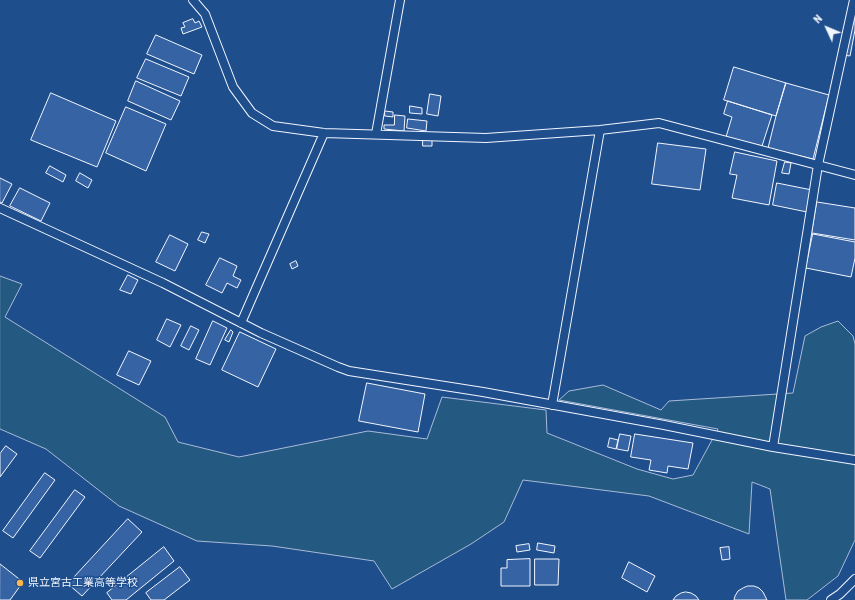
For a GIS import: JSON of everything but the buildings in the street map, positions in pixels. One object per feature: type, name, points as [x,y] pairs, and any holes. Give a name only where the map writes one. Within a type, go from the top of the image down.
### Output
[{"type":"street","points":[[193,0],[205,14],[234,87],[252,113],[273,126],[324,133],[486,138],[600,130],[659,123],[855,175]]},
{"type":"street","points":[[376,134],[400,0]]},
{"type":"street","points":[[773,447],[818,165],[854,0]]},
{"type":"street","points":[[552,405],[600,130]]},
{"type":"street","points":[[241,323],[324,133]]},
{"type":"street","points":[[0,208],[163,283],[241,323],[349,371],[483,392],[664,425],[773,447],[855,460]]},
{"type":"street","points":[[831,600],[851,588],[855,579]]},
{"type":"shaded area","points":[[0,276],[22,284],[5,317],[165,417],[178,442],[239,457],[368,431],[427,439],[442,397],[546,410],[547,433],[637,469],[673,479],[693,475],[718,429],[559,400],[569,391],[603,385],[661,410],[669,401],[793,393],[805,336],[821,327],[838,321],[853,336],[855,344],[855,540],[838,576],[807,600],[786,600],[770,489],[752,482],[749,534],[649,496],[523,480],[504,522],[471,544],[392,589],[374,561],[272,546],[197,541],[119,506],[46,449],[0,429]]},
{"type":"place","name":"県立宮古工業高等学校","points":[[20,583]]}]
